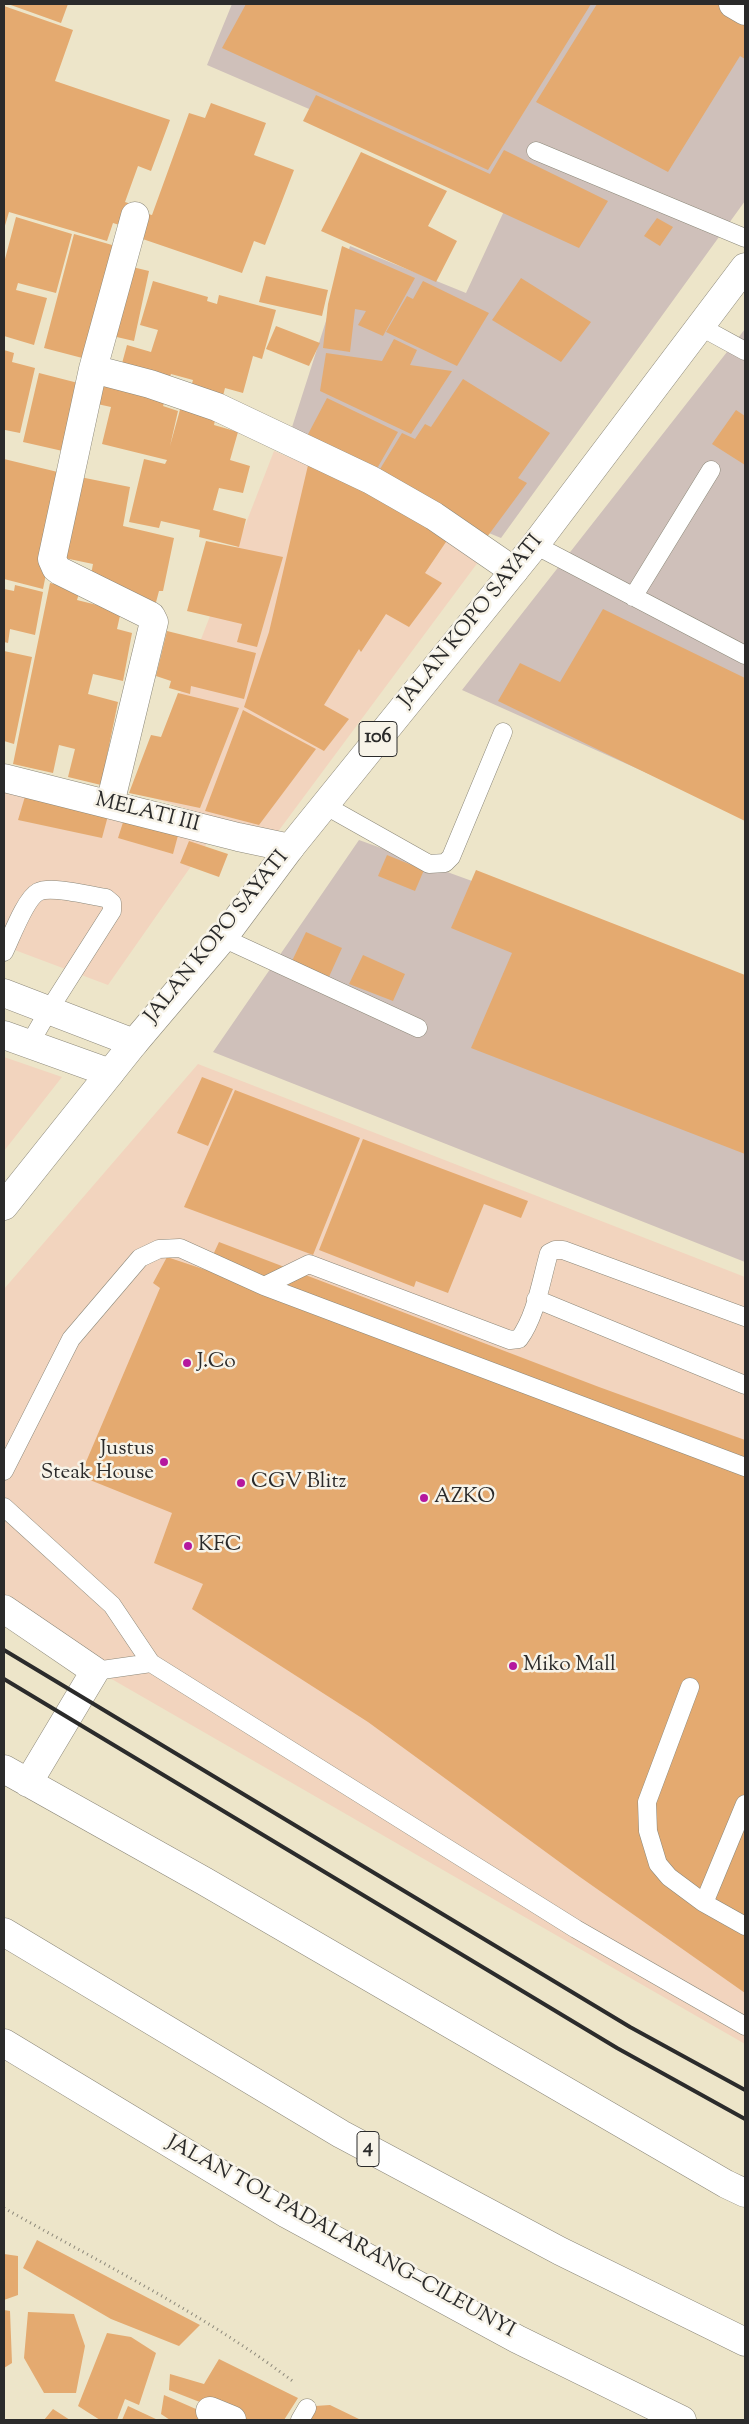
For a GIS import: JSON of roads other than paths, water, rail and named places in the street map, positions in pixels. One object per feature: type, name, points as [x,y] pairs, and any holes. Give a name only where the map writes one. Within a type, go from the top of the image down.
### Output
[{"type":"main road","points":[[733,4],[745,11]]},
{"type":"main road","points":[[110,804],[154,622],[151,616],[60,571],[56,568],[52,559],[93,369],[135,216]]},
{"type":"main road","name":"JALAN KOPO SAYATI","points":[[4,1206],[110,1072],[223,938],[290,848],[326,806],[535,545],[745,267]]},
{"type":"main road","points":[[93,369],[150,384],[218,407],[371,480],[434,516],[514,571]]},
{"type":"main road","name":"MELATI III","points":[[4,778],[238,837],[290,848]]},
{"type":"main road","points":[[4,993],[134,1043]]},
{"type":"main road","points":[[4,1034],[110,1072]]},
{"type":"main road","points":[[4,1609],[96,1671],[28,1783]]},
{"type":"main road","points":[[4,1770],[204,1881],[726,2184],[745,2193]]},
{"type":"main road","name":"4","points":[[4,1932],[340,2134],[560,2252],[745,2342]]},
{"type":"main road","name":"JALAN TOL PADALARANG–CILEUNYI","points":[[4,2043],[287,2214],[517,2339],[682,2420]]},
{"type":"lane","points":[[536,151],[745,238]]},
{"type":"lane","points":[[700,327],[745,351]]},
{"type":"lane","points":[[633,597],[711,470]]},
{"type":"lane","points":[[535,545],[745,655]]},
{"type":"lane","points":[[326,806],[429,864],[445,863],[451,857],[503,732]]},
{"type":"lane","points":[[4,952],[30,900],[38,892],[49,889],[110,900],[112,911],[30,1043]]},
{"type":"lane","points":[[223,938],[418,1028]]},
{"type":"lane","points":[[4,1470],[71,1339],[140,1258],[159,1249],[180,1248],[264,1286],[745,1467]]},
{"type":"lane","points":[[264,1286],[309,1264],[510,1340],[519,1339],[525,1331],[536,1299],[548,1254],[555,1250],[564,1250],[745,1317]]},
{"type":"lane","points":[[536,1299],[745,1386]]},
{"type":"lane","points":[[4,1506],[112,1605],[151,1663],[576,1929],[745,2026]]},
{"type":"lane","points":[[96,1671],[151,1663]]},
{"type":"lane","points":[[690,1687],[647,1802],[648,1831],[658,1864],[669,1878],[704,1903],[745,1926]]},
{"type":"lane","points":[[704,1903],[745,1804]]},
{"type":"railway","points":[[4,1650],[630,2027],[745,2090]]},
{"type":"railway","points":[[4,1679],[617,2048],[745,2119]]},
{"type":"place","name":"J.Co","points":[[187,1363]]},
{"type":"place","name":"Justus Steak House","points":[[164,1462]]},
{"type":"place","name":"CGV Blitz","points":[[241,1483]]},
{"type":"place","name":"AZKO","points":[[424,1498]]},
{"type":"place","name":"KFC","points":[[188,1546]]},
{"type":"place","name":"Miko Mall","points":[[513,1666]]}]
